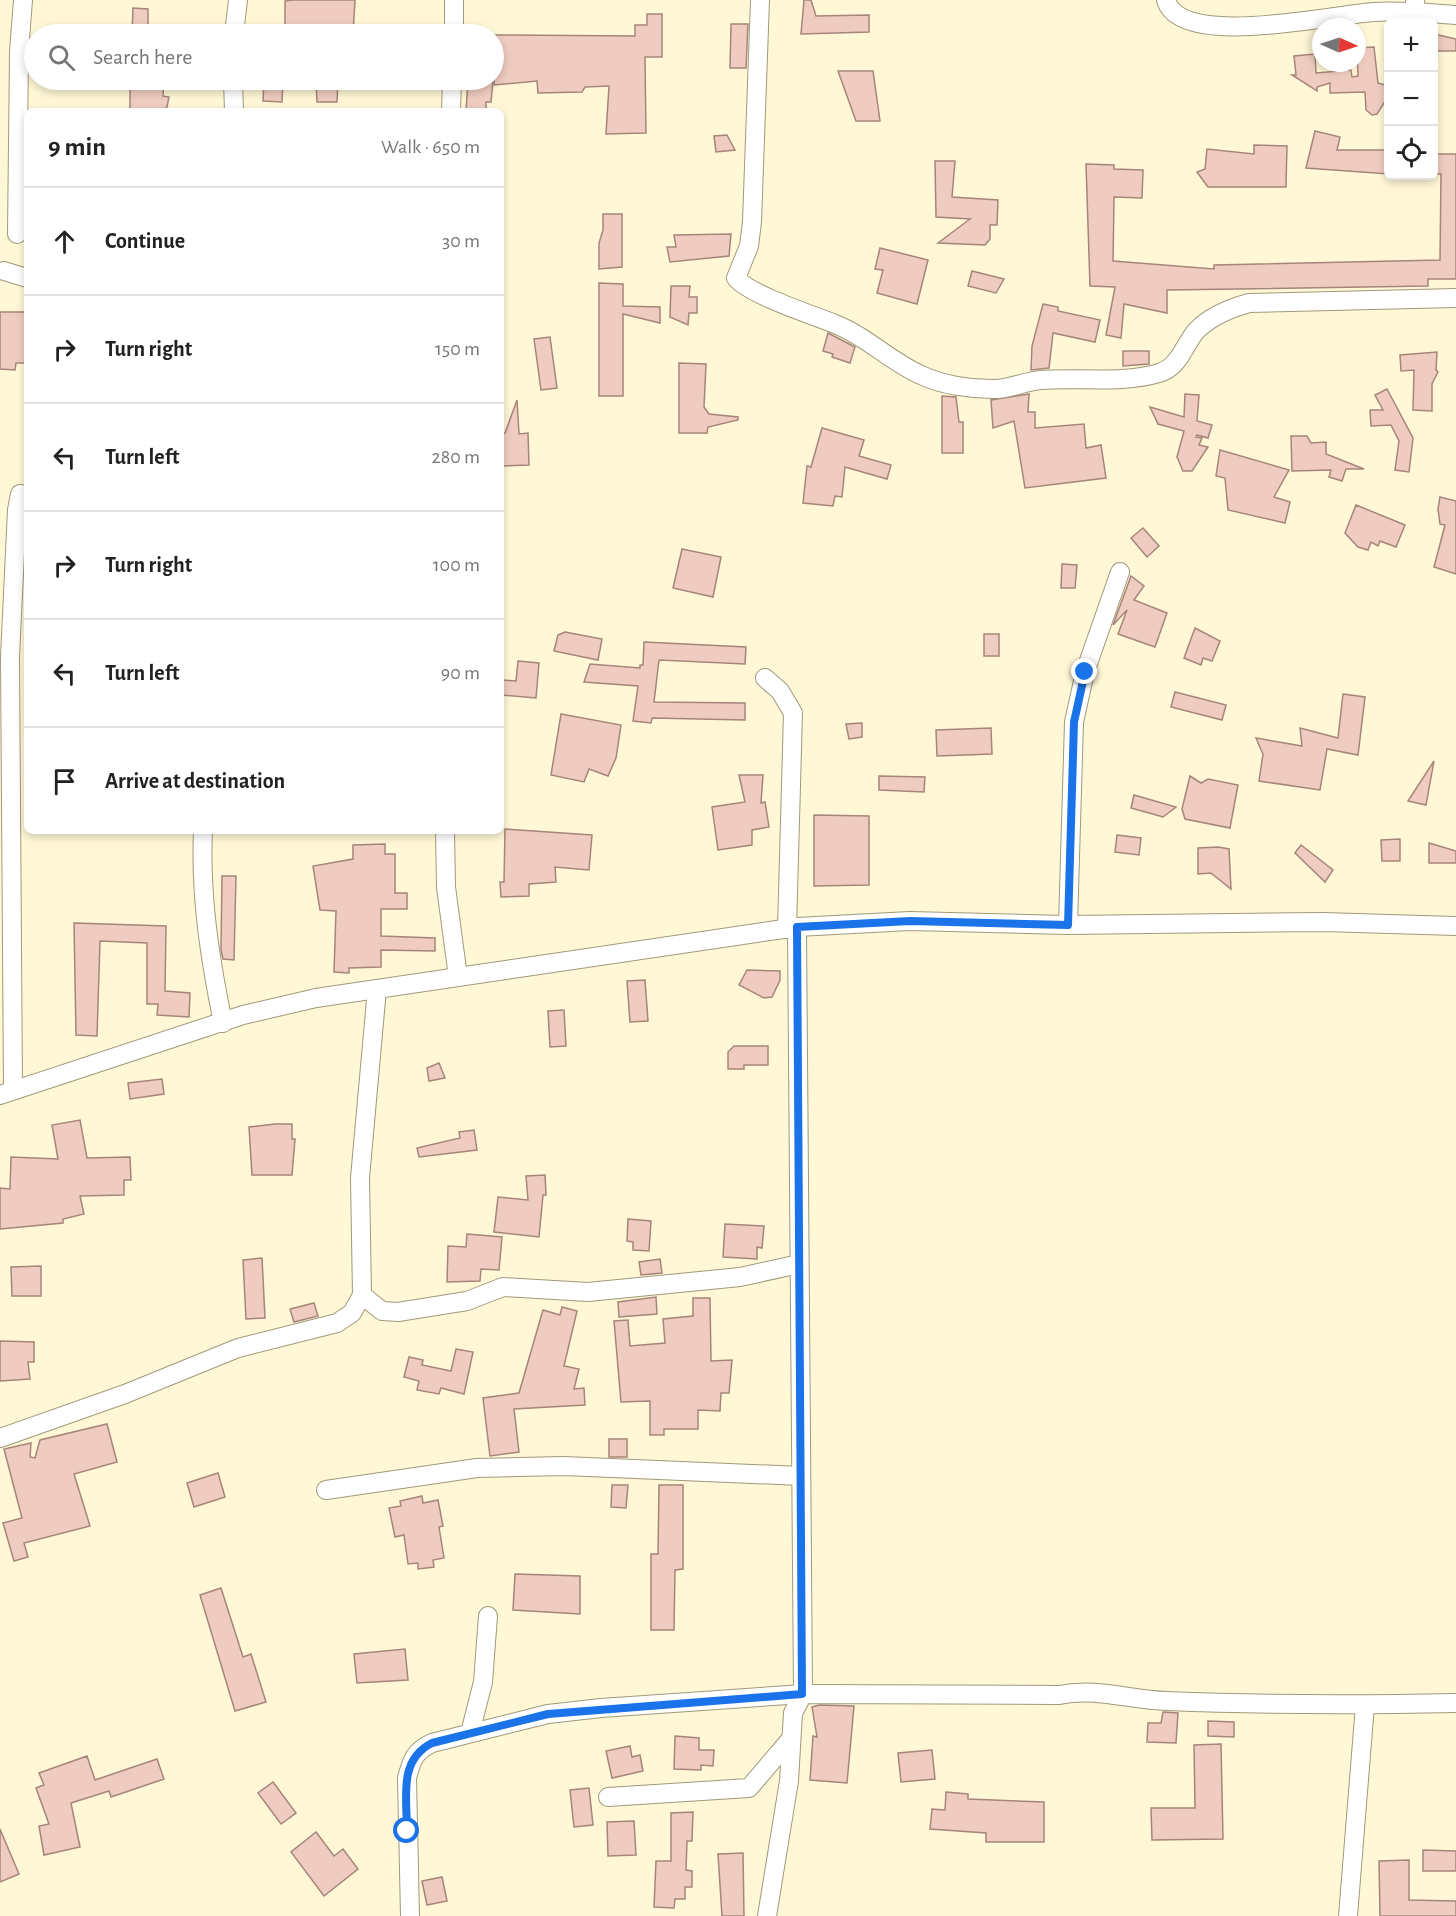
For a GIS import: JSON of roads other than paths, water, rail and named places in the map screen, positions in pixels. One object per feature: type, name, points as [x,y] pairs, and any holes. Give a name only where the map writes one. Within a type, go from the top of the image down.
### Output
[{"type":"street","points":[[18,234],[19,52],[23,0]]},
{"type":"street","points":[[235,24],[238,0]]},
{"type":"street","points":[[454,0],[454,24]]},
{"type":"street","points":[[760,0],[752,222],[749,246],[736,278],[741,284],[775,300],[847,329],[921,376],[965,387],[995,389],[1040,380],[1119,378],[1160,373],[1179,360],[1184,345],[1199,328],[1228,309],[1249,303],[1382,302],[1456,298]]},
{"type":"street","points":[[1166,0],[1171,10],[1183,18],[1213,25],[1262,26],[1415,6],[1456,15]]},
{"type":"street","points":[[233,90],[234,108]]},
{"type":"street","points":[[452,108],[453,90]]},
{"type":"street","points":[[4,271],[24,277]]},
{"type":"street","points":[[24,495],[20,494],[18,510],[10,657],[7,1093],[222,1023],[316,998],[792,928],[910,921],[1068,925],[1323,922],[1456,926]]},
{"type":"street","points":[[1068,925],[1074,722],[1085,672],[1120,572]]},
{"type":"street","points":[[765,678],[780,691],[793,713],[792,928],[799,1264],[802,1694],[793,1713],[789,1741],[789,1781],[767,1916]]},
{"type":"street","points":[[203,834],[203,890],[222,1023]]},
{"type":"street","points":[[445,834],[446,887],[458,977]]},
{"type":"street","points":[[0,1438],[125,1394],[238,1348],[337,1323],[352,1314],[362,1295],[360,1178],[377,989]]},
{"type":"street","points":[[362,1295],[382,1311],[398,1312],[459,1302],[503,1287],[588,1292],[740,1277],[799,1264]]},
{"type":"street","points":[[326,1490],[477,1468],[564,1466],[801,1476]]},
{"type":"street","points":[[470,1733],[483,1682],[488,1616]]},
{"type":"street","points":[[408,1915],[407,1778],[412,1758],[419,1749],[432,1743],[548,1714],[802,1694],[1059,1695],[1086,1690],[1124,1698],[1165,1701],[1365,1705],[1456,1703]]},
{"type":"street","points":[[1348,1916],[1365,1705]]},
{"type":"street","points":[[608,1797],[749,1788],[789,1741]]}]
